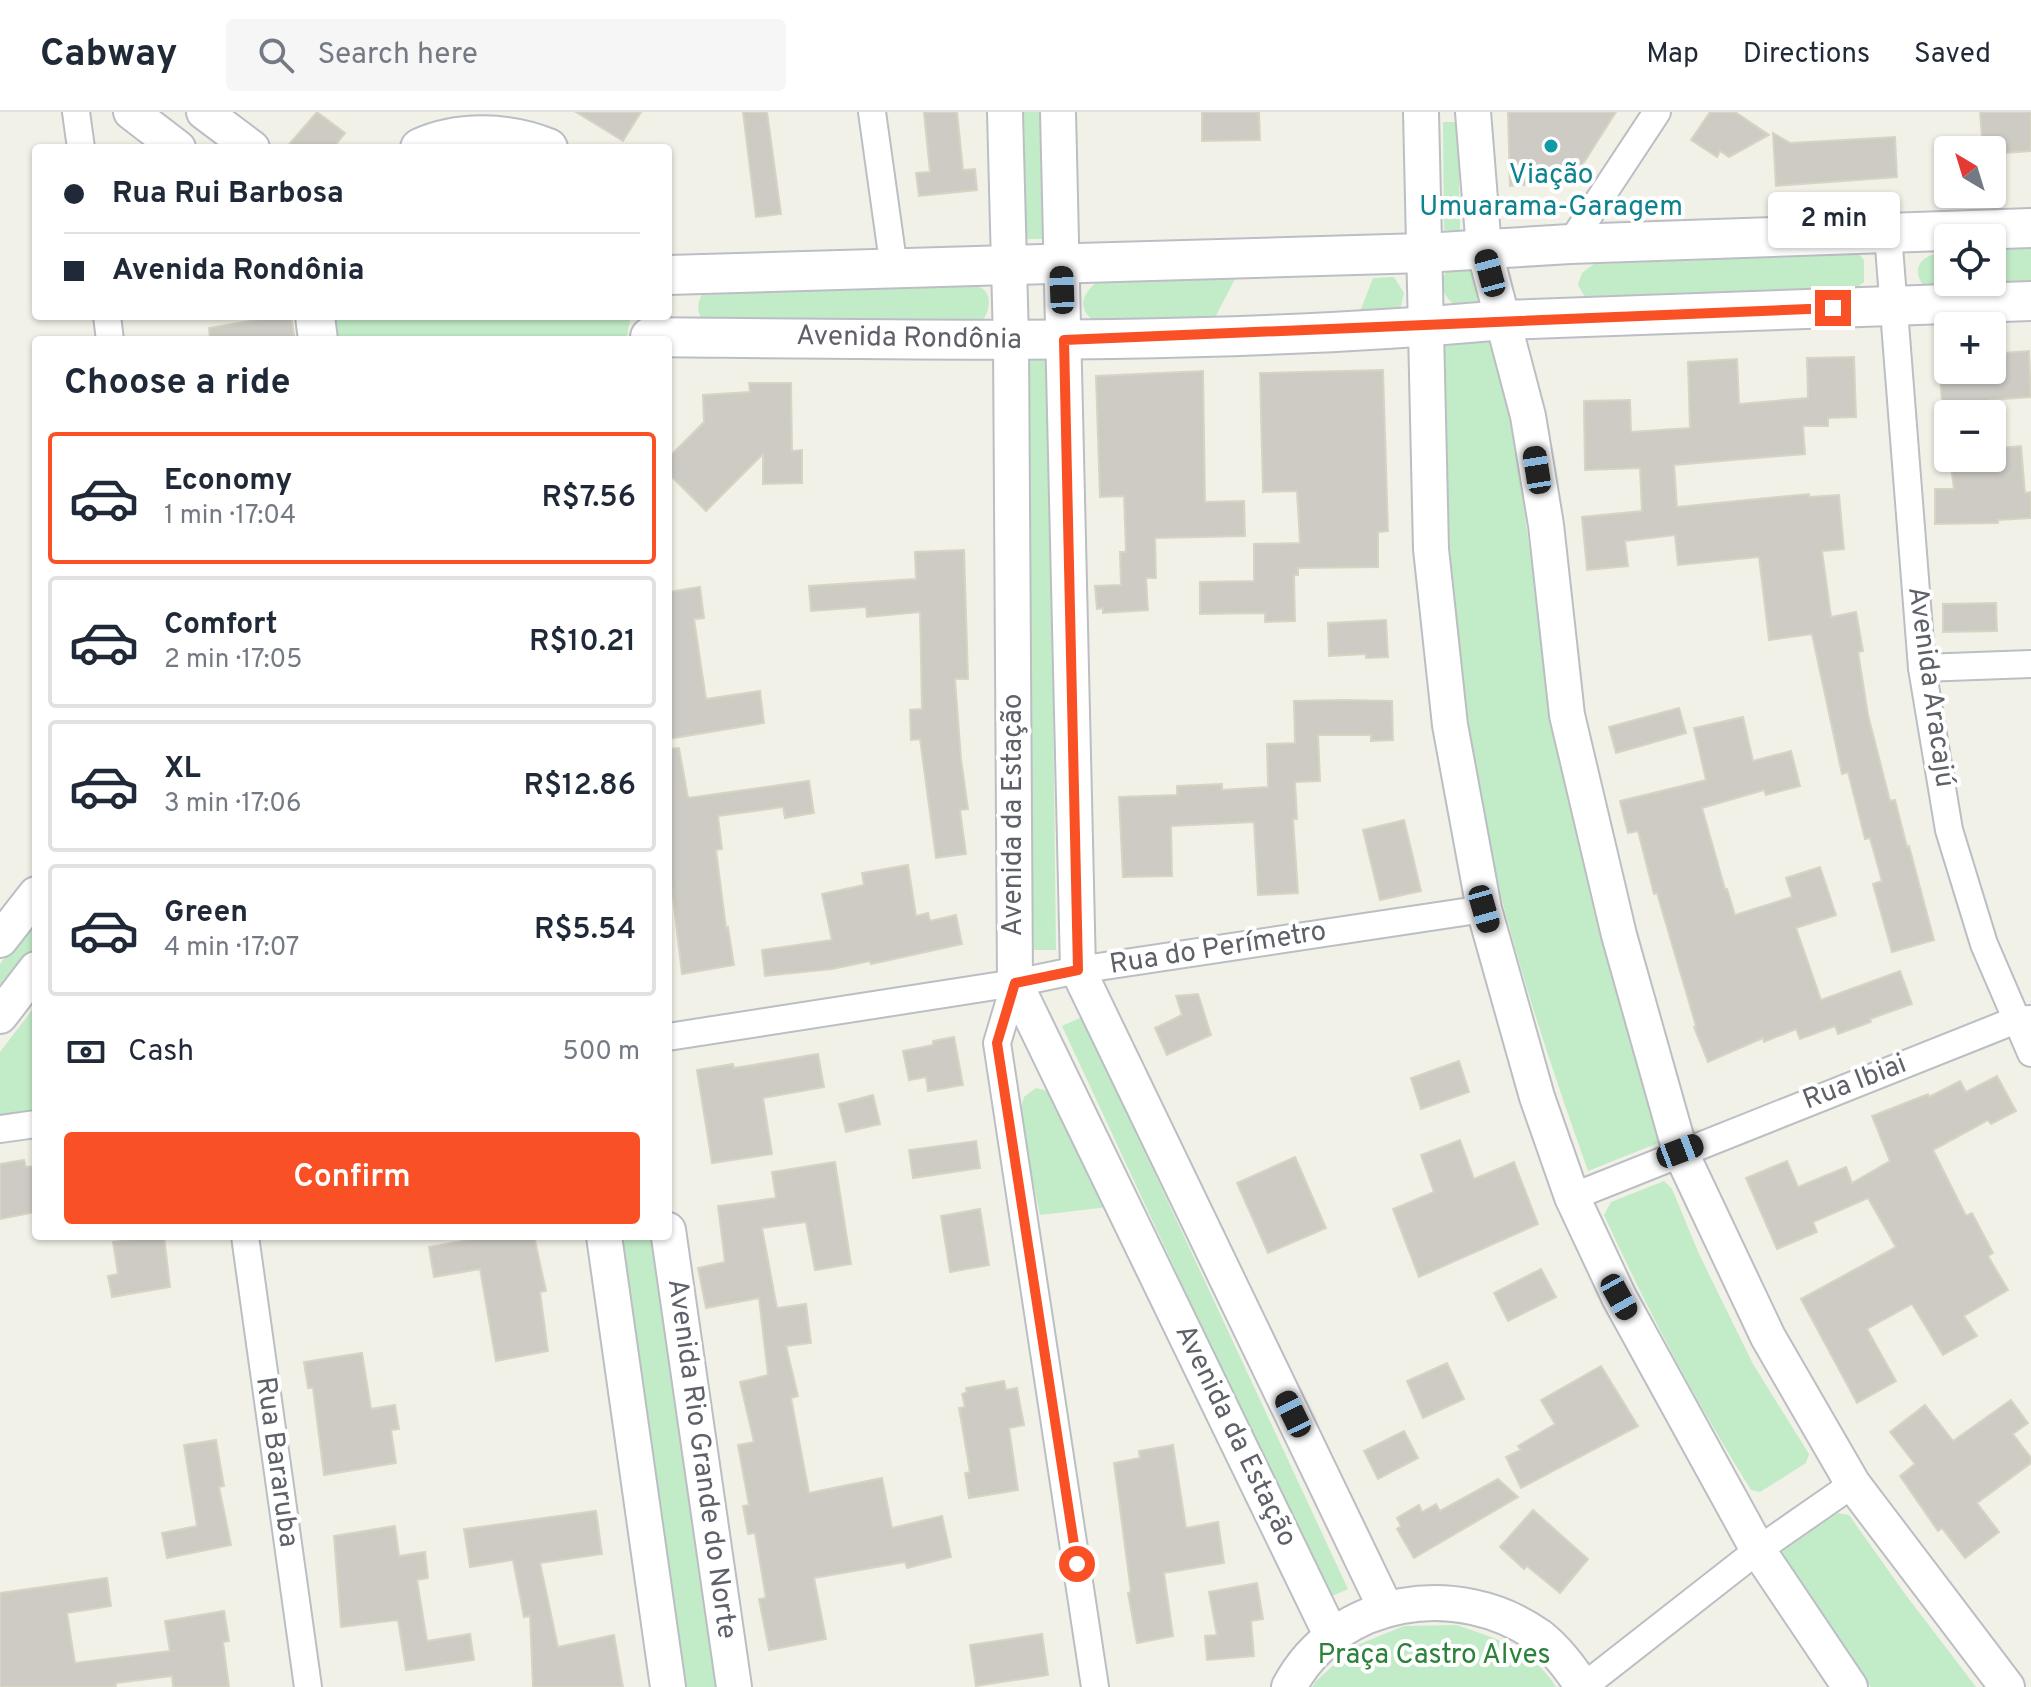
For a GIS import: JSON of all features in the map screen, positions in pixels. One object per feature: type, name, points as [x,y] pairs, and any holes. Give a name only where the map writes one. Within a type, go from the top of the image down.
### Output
[{"type":"main road","points":[[425,134],[467,136],[503,124],[540,144]]},
{"type":"main road","points":[[672,275],[1424,253],[1570,244],[2031,228]]},
{"type":"main road","name":"Avenida Rondônia","points":[[650,331],[1064,340],[2031,301]]},
{"type":"street","points":[[76,112],[80,144]]},
{"type":"street","points":[[131,112],[173,144]]},
{"type":"street","points":[[204,112],[247,144]]},
{"type":"street","points":[[872,112],[894,269]]},
{"type":"street","name":"Avenida da Estação","points":[[1005,112],[1011,341],[1015,983],[1332,1637]]},
{"type":"street","name":"Avenida da Estação","points":[[1058,112],[1078,970],[1386,1609]]},
{"type":"street","points":[[1421,112],[1431,549],[1450,725],[1484,909],[1537,1097],[1572,1197],[1619,1297],[1758,1550],[1850,1687]]},
{"type":"street","points":[[1473,112],[1484,249],[1528,416],[1546,525],[1567,715],[1619,935],[1680,1151],[1768,1337],[1853,1484],[2007,1687]]},
{"type":"street","points":[[1570,244],[1657,112]]},
{"type":"street","name":"Avenida Aracajú","points":[[1888,234],[1922,668],[1949,830],[1984,944],[2023,1020],[2031,1053]]},
{"type":"street","points":[[1922,668],[2031,664]]},
{"type":"street","points":[[0,940],[32,899]]},
{"type":"street","name":"Rua do Perímetro","points":[[672,1036],[1015,983],[1078,970],[1484,909]]},
{"type":"street","points":[[0,1016],[32,974]]},
{"type":"street","points":[[1015,983],[997,1043],[1095,1687]]},
{"type":"street","name":"Rua Ibiai","points":[[1572,1197],[1680,1151],[2023,1020]]},
{"type":"street","points":[[0,1129],[32,1125]]},
{"type":"street","name":"Rua Bararuba","points":[[246,1240],[308,1687]]},
{"type":"street","points":[[605,1240],[668,1687]]},
{"type":"street","name":"Avenida Rio Grande do Norte","points":[[669,1240],[734,1687]]},
{"type":"street","points":[[1289,1687],[1311,1656],[1358,1620],[1386,1609],[1418,1602],[1451,1602],[1514,1620],[1541,1638],[1565,1660],[1583,1687],[1758,1550],[1853,1484]]},
{"type":"green space","points":[[1024,112],[1048,112],[1051,239],[1026,239]]},
{"type":"green space","points":[[1443,122],[1458,122],[1460,231],[1444,230]]},
{"type":"green space","points":[[2031,248],[2031,288],[2006,289],[2006,249]]},
{"type":"green space","points":[[1859,254],[1864,260],[1864,282],[1854,290],[1586,299],[1578,285],[1582,273],[1594,264]]},
{"type":"green space","points":[[1934,254],[1934,292],[1929,292],[1922,284],[1918,270],[1924,259]]},
{"type":"green space","points":[[1473,266],[1483,296],[1473,305],[1455,305],[1444,290],[1442,282],[1445,274],[1455,267]]},
{"type":"green space","points":[[1394,277],[1404,293],[1400,310],[1357,319],[1373,278]]},
{"type":"green space","points":[[1235,279],[1212,323],[1095,322],[1083,306],[1088,291],[1098,281]]},
{"type":"green space","points":[[973,285],[984,290],[989,304],[983,320],[973,324],[706,325],[699,311],[699,302],[707,288]]},
{"type":"green space","points":[[334,320],[630,320],[627,336],[336,336]]},
{"type":"green space","points":[[1496,334],[1522,453],[1525,516],[1547,678],[1592,901],[1668,1139],[1588,1171],[1542,1036],[1502,898],[1476,772],[1458,637],[1441,438],[1442,365],[1445,342]]},
{"type":"green space","points":[[1025,358],[1049,358],[1056,950],[1031,950]]},
{"type":"green space","points":[[32,922],[32,952],[0,994],[0,964]]},
{"type":"green space","points":[[32,1010],[32,1111],[0,1115],[0,1052]]},
{"type":"green space","points":[[1082,1017],[1348,1589],[1328,1598],[1062,1026]]},
{"type":"green space","points":[[1036,1088],[1048,1091],[1108,1207],[1040,1215],[1019,1115],[1024,1097]]},
{"type":"green space","points":[[1664,1181],[1672,1189],[1699,1254],[1753,1364],[1809,1454],[1806,1463],[1760,1492],[1751,1490],[1691,1389],[1604,1215],[1611,1202]]},
{"type":"green space","points":[[621,1240],[652,1240],[718,1687],[685,1687]]},
{"type":"green space","points":[[1838,1513],[1849,1515],[1976,1687],[1871,1687],[1780,1564],[1783,1550]]},
{"type":"green space","name":"Praça Castro Alves","points":[[1456,1625],[1499,1640],[1524,1654],[1556,1687],[1312,1687],[1355,1646],[1404,1626]]},
{"type":"building","points":[[317,112],[345,133],[336,144],[289,144]]},
{"type":"building","points":[[576,112],[641,112],[623,141]]},
{"type":"building","points":[[743,112],[767,112],[781,214],[756,217]]},
{"type":"building","points":[[924,112],[957,112],[963,170],[975,169],[977,190],[919,196],[916,173],[930,172]]},
{"type":"building","points":[[1202,112],[1259,112],[1260,140],[1202,141]]},
{"type":"building","name":"Viação Umuarama-Garagem","points":[[1508,112],[1616,112],[1572,181],[1510,186]]},
{"type":"building","points":[[1710,112],[1735,112],[1769,135],[1729,157],[1720,151],[1717,157],[1691,140]]},
{"type":"building","points":[[1980,112],[2031,112],[2031,151],[2006,153],[2006,136],[1982,136]]},
{"type":"building","points":[[1773,133],[1790,143],[1895,137],[1897,177],[1776,186]]},
{"type":"building","points":[[256,320],[292,320],[294,336],[210,336],[209,328]]},
{"type":"building","points":[[2029,351],[2031,397],[1942,400],[1941,384],[2006,384],[2006,353]]},
{"type":"building","points":[[1854,357],[1856,417],[1828,418],[1828,426],[1803,426],[1805,454],[1674,465],[1677,507],[1809,494],[1809,497],[1839,495],[1844,549],[1822,551],[1831,617],[1856,612],[1863,651],[1858,652],[1868,715],[1890,801],[1895,800],[1934,940],[1892,952],[1873,884],[1882,881],[1870,838],[1865,839],[1848,772],[1842,774],[1812,634],[1769,640],[1759,557],[1678,565],[1675,535],[1625,541],[1628,566],[1587,570],[1582,517],[1642,511],[1640,468],[1585,470],[1584,401],[1630,400],[1631,432],[1690,428],[1688,362],[1737,359],[1739,404],[1808,398],[1807,358]]},
{"type":"building","points":[[1383,370],[1388,531],[1378,532],[1378,567],[1298,568],[1298,575],[1294,575],[1295,621],[1265,622],[1265,613],[1200,614],[1200,582],[1254,581],[1254,544],[1300,543],[1297,491],[1263,492],[1260,373]]},
{"type":"building","points":[[1203,371],[1205,502],[1244,501],[1245,536],[1155,538],[1156,578],[1146,578],[1148,610],[1103,613],[1103,608],[1097,609],[1095,586],[1121,585],[1120,552],[1126,552],[1124,496],[1100,497],[1096,376]]},
{"type":"building","points":[[749,383],[791,383],[792,451],[802,450],[802,483],[763,484],[763,454],[706,511],[672,477],[672,454],[704,422],[703,395],[750,392]]},
{"type":"building","points":[[2021,446],[2025,493],[2031,492],[2031,518],[1998,520],[1998,523],[1935,524],[1935,489],[1954,489],[1952,472],[2006,472],[2006,447]]},
{"type":"building","points":[[964,550],[968,679],[955,679],[968,809],[960,810],[966,854],[936,858],[920,739],[911,740],[910,710],[922,709],[920,612],[867,617],[866,607],[811,611],[809,586],[916,579],[915,552]]},
{"type":"building","points":[[700,587],[704,618],[694,619],[706,699],[760,691],[764,723],[672,738],[672,591]]},
{"type":"building","points":[[1996,603],[1997,631],[1943,632],[1943,604]]},
{"type":"building","points":[[1386,620],[1388,657],[1366,658],[1366,654],[1329,656],[1328,623]]},
{"type":"building","points":[[1294,701],[1392,701],[1393,740],[1371,741],[1371,735],[1318,735],[1320,781],[1295,782],[1297,819],[1293,819],[1298,893],[1258,895],[1254,822],[1171,826],[1172,876],[1123,877],[1119,797],[1177,795],[1177,786],[1222,784],[1222,790],[1268,787],[1267,744],[1295,743]]},
{"type":"building","points":[[1679,708],[1686,733],[1616,753],[1609,727]]},
{"type":"building","points":[[1743,717],[1753,761],[1791,751],[1800,786],[1766,795],[1764,790],[1702,808],[1735,915],[1792,897],[1786,878],[1820,867],[1836,915],[1796,928],[1821,1000],[1900,971],[1912,1004],[1838,1034],[1835,1026],[1800,1039],[1796,1029],[1764,1042],[1763,1038],[1708,1062],[1694,1027],[1638,831],[1628,833],[1620,801],[1706,780],[1694,728]]},
{"type":"building","points":[[679,748],[688,798],[809,781],[814,813],[785,818],[783,807],[718,816],[722,849],[716,850],[734,965],[682,974],[672,889],[672,749]]},
{"type":"building","points":[[1404,820],[1421,891],[1380,900],[1363,830]]},
{"type":"building","points":[[908,865],[916,916],[928,913],[930,921],[956,915],[962,944],[871,964],[870,961],[832,969],[765,976],[762,950],[832,940],[822,894],[864,885],[862,873]]},
{"type":"building","points":[[1198,994],[1211,1035],[1167,1055],[1155,1028],[1182,1015],[1176,996]]},
{"type":"building","points":[[954,1037],[963,1085],[928,1091],[926,1077],[909,1080],[903,1051]]},
{"type":"building","points":[[818,1054],[824,1087],[763,1098],[772,1154],[712,1163],[697,1070],[733,1064],[734,1068]]},
{"type":"building","points":[[1459,1061],[1469,1092],[1421,1109],[1411,1078]]},
{"type":"building","points":[[1997,1076],[2016,1111],[1991,1124],[1988,1120],[1933,1150],[1966,1216],[1972,1213],[1993,1253],[1988,1256],[2008,1290],[1964,1316],[1977,1336],[1943,1355],[1912,1304],[1867,1329],[1896,1381],[1857,1403],[1801,1299],[1896,1247],[1868,1198],[1813,1222],[1817,1232],[1777,1249],[1746,1178],[1787,1161],[1798,1187],[1846,1167],[1852,1183],[1890,1161],[1872,1116],[1928,1094],[1929,1097],[1960,1081],[1966,1092]]},
{"type":"building","points":[[873,1095],[880,1124],[846,1132],[839,1104]]},
{"type":"building","points":[[1460,1140],[1474,1179],[1514,1162],[1538,1224],[1419,1277],[1393,1209],[1434,1192],[1421,1155]]},
{"type":"building","points":[[976,1141],[980,1168],[913,1178],[909,1150]]},
{"type":"building","points":[[1295,1157],[1326,1228],[1268,1253],[1237,1183]]},
{"type":"building","points":[[24,1160],[26,1167],[32,1166],[32,1213],[0,1219],[0,1164]]},
{"type":"building","points":[[835,1162],[851,1264],[815,1270],[806,1222],[762,1228],[777,1308],[806,1304],[811,1343],[786,1346],[798,1396],[791,1398],[809,1493],[882,1478],[892,1528],[942,1516],[951,1557],[907,1568],[905,1562],[814,1578],[826,1639],[769,1650],[759,1599],[766,1598],[755,1533],[748,1534],[743,1506],[749,1505],[738,1445],[754,1442],[740,1382],[768,1375],[759,1298],[706,1308],[698,1268],[725,1262],[718,1206],[776,1198],[772,1172]]},
{"type":"building","points":[[980,1209],[989,1265],[950,1272],[941,1216]]},
{"type":"building","points":[[164,1240],[170,1287],[112,1297],[108,1276],[118,1274],[113,1242]]},
{"type":"building","points":[[468,1240],[535,1240],[546,1291],[540,1292],[548,1351],[496,1361],[480,1269],[434,1277],[429,1247]]},
{"type":"building","points":[[1541,1269],[1556,1297],[1508,1321],[1494,1293]]},
{"type":"building","points":[[362,1353],[371,1409],[395,1405],[399,1429],[391,1430],[396,1463],[324,1475],[313,1388],[308,1388],[304,1362]]},
{"type":"building","points":[[1447,1363],[1464,1399],[1423,1418],[1407,1381]]},
{"type":"building","points":[[1601,1366],[1638,1426],[1521,1488],[1506,1457],[1521,1450],[1518,1446],[1555,1424],[1541,1400]]},
{"type":"building","points":[[1004,1381],[1006,1390],[1017,1388],[1024,1425],[1009,1428],[1018,1490],[969,1498],[965,1473],[970,1472],[959,1408],[965,1407],[962,1394],[967,1392],[966,1388]]},
{"type":"building","points":[[2011,1400],[2028,1423],[2013,1434],[2031,1458],[2031,1463],[1977,1503],[1999,1532],[1965,1558],[1942,1528],[1938,1531],[1900,1476],[1915,1464],[1890,1432],[1925,1405],[1953,1441]]},
{"type":"building","points":[[1404,1431],[1418,1458],[1378,1479],[1364,1451]]},
{"type":"building","points":[[216,1440],[224,1486],[219,1487],[231,1545],[167,1558],[162,1533],[197,1526],[184,1445]]},
{"type":"building","points":[[1173,1445],[1186,1528],[1218,1522],[1224,1563],[1164,1573],[1173,1636],[1137,1643],[1128,1593],[1131,1592],[1114,1463],[1140,1458],[1139,1451]]},
{"type":"building","points":[[1498,1479],[1518,1497],[1414,1558],[1397,1529],[1401,1526],[1397,1518],[1419,1505],[1422,1512],[1436,1504],[1440,1511]]},
{"type":"building","points":[[1533,1510],[1588,1559],[1560,1593],[1527,1566],[1524,1569],[1500,1547]]},
{"type":"building","points":[[596,1511],[602,1554],[540,1563],[558,1647],[614,1635],[623,1687],[533,1687],[530,1616],[524,1617],[513,1560],[470,1567],[464,1529]]},
{"type":"building","points":[[395,1526],[399,1556],[425,1552],[428,1578],[417,1580],[427,1641],[470,1634],[474,1660],[406,1670],[398,1620],[341,1627],[334,1536]]},
{"type":"building","points":[[107,1578],[111,1606],[67,1613],[75,1663],[170,1651],[165,1621],[224,1611],[229,1641],[223,1642],[229,1687],[173,1687],[172,1676],[116,1683],[116,1687],[0,1687],[0,1593]]},
{"type":"building","points":[[1257,1583],[1263,1619],[1251,1621],[1254,1656],[1207,1660],[1205,1636],[1217,1635],[1209,1592]]},
{"type":"building","points":[[1042,1634],[1048,1675],[976,1686],[970,1645]]},
{"type":"place","name":"Viação Umuarama-Garagem","points":[[1551,146]]},
{"type":"route","points":[[1077,1564],[997,1043],[1015,983],[1078,970],[1064,340],[1833,308]]}]
